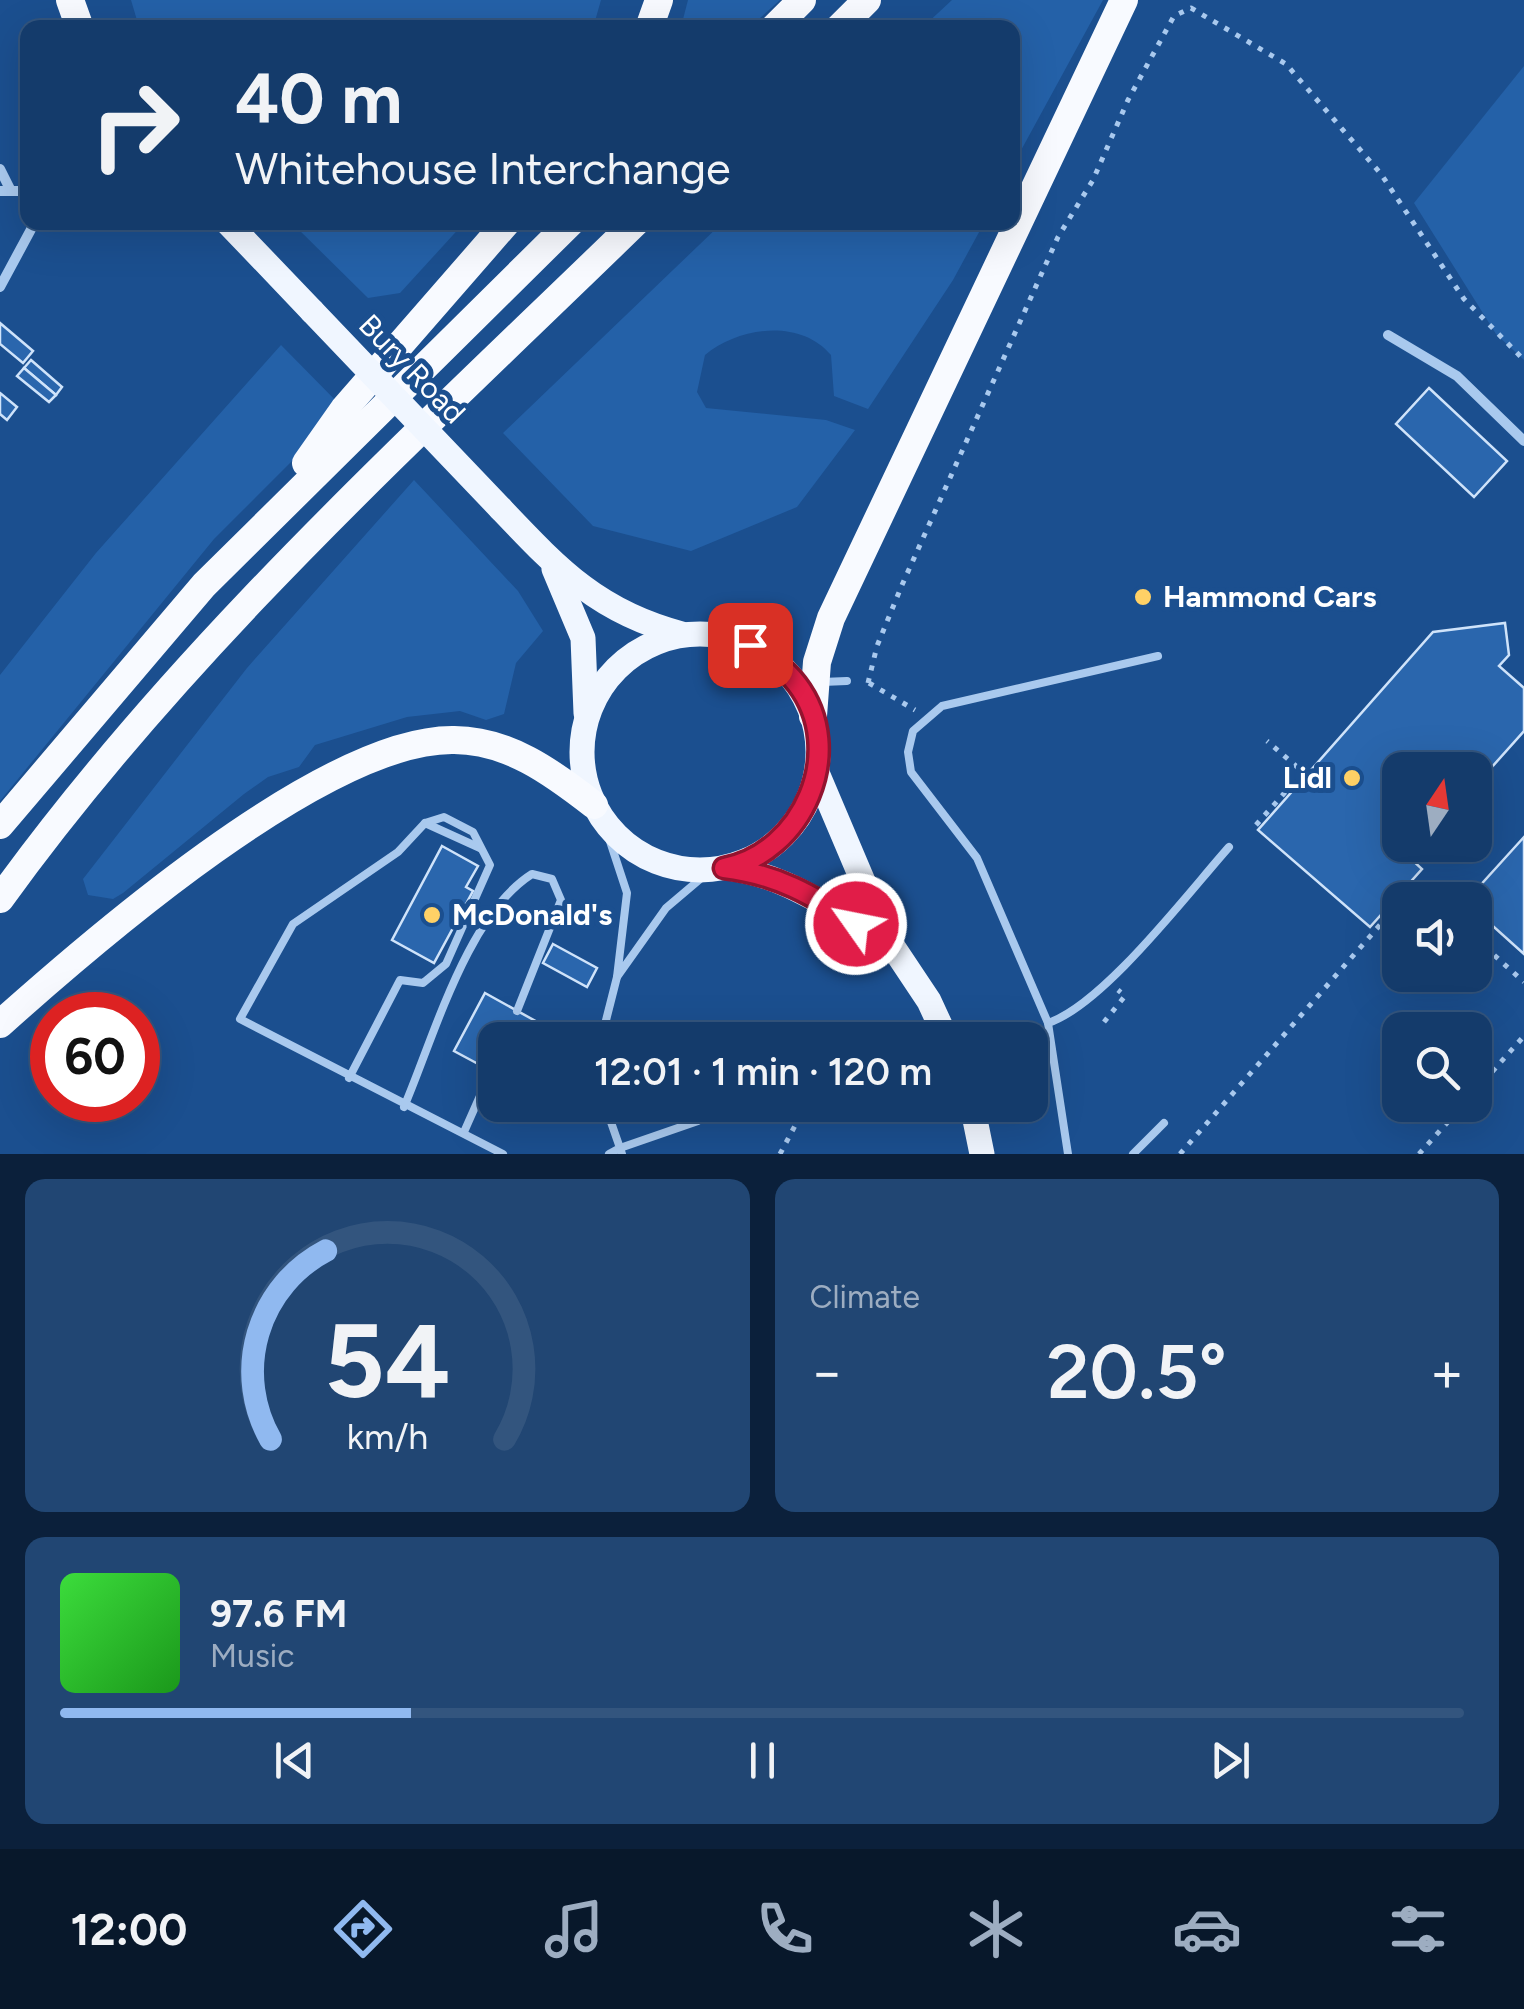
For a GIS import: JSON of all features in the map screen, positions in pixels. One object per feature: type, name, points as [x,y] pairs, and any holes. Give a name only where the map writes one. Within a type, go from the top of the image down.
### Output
[{"type":"highway","points":[[782,20],[802,0]]},
{"type":"highway","points":[[846,20],[867,0]]},
{"type":"highway","points":[[1020,218],[1124,0]]},
{"type":"highway","points":[[262,525],[344,410],[500,230]]},
{"type":"highway","points":[[0,825],[204,585],[563,230]]},
{"type":"highway","points":[[0,898],[60,816],[314,534],[628,230]]},
{"type":"highway","points":[[813,716],[807,684],[821,643],[1014,230]]},
{"type":"highway","points":[[0,1024],[73,958],[192,866],[308,791],[390,749],[454,740],[486,744],[540,766],[599,813]]},
{"type":"main road","name":"Bury Road","points":[[235,230],[550,560],[623,616],[686,635]]},
{"type":"main road","name":"Bury Road","points":[[550,560],[583,638],[588,684],[585,724]]},
{"type":"main road","points":[[807,684],[750,645],[719,636],[686,635],[658,642],[612,674],[585,724],[582,766],[599,813],[626,845],[656,862],[686,870],[718,868],[778,878],[887,938]]},
{"type":"main road","points":[[813,716],[817,773],[887,938],[938,1022]]},
{"type":"main road","points":[[718,868],[766,851],[790,830],[808,804],[817,773]]},
{"type":"main road","points":[[975,1122],[982,1154]]},
{"type":"street","points":[[0,169],[5,190]]},
{"type":"street","points":[[0,287],[31,230]]},
{"type":"street","points":[[1388,335],[1458,376],[1524,441]]},
{"type":"lane","points":[[1048,1022],[977,858],[911,772],[908,752],[913,731],[942,706],[1158,656]]},
{"type":"lane","points":[[807,684],[847,681]]},
{"type":"lane","points":[[599,813],[626,893],[617,977],[605,1022]]},
{"type":"lane","points":[[349,1078],[400,980],[423,983],[446,964],[490,865],[473,832],[444,816],[425,823],[398,852],[292,924],[240,1020],[349,1078],[404,1107],[464,1132],[503,1154]]},
{"type":"lane","points":[[425,823],[482,849]]},
{"type":"lane","points":[[1068,1154],[1048,1023],[1082,1004],[1107,980],[1229,847]]},
{"type":"lane","points":[[617,977],[666,908],[718,868]]},
{"type":"lane","points":[[404,1107],[476,938],[508,889],[532,874],[552,879],[561,900],[518,1011]]},
{"type":"lane","points":[[464,1132],[478,1100]]},
{"type":"lane","points":[[611,1122],[621,1151]]},
{"type":"lane","points":[[608,1154],[695,1122]]},
{"type":"lane","points":[[1134,1154],[1164,1123]]},
{"type":"path","points":[[925,718],[902,699],[868,682],[877,646],[1058,237],[1093,180],[1128,100],[1174,16],[1190,8],[1286,64],[1381,174],[1464,299],[1524,360]]},
{"type":"path","points":[[1256,826],[1303,772],[1267,741]]},
{"type":"path","points":[[1180,1154],[1382,923]]},
{"type":"path","points":[[1492,953],[1524,982]]},
{"type":"path","points":[[1492,1072],[1524,1036]]},
{"type":"path","points":[[780,1154],[797,1122]]},
{"type":"path","points":[[1419,1154],[1447,1122]]},
{"type":"shaded area","points":[[131,0],[601,0],[595,20],[137,20]]},
{"type":"shaded area","points":[[688,0],[780,0],[758,20],[683,20]]},
{"type":"shaded area","points":[[952,0],[1103,0],[1020,152],[1020,20],[931,20]]},
{"type":"shaded area","points":[[1524,66],[1524,360],[1496,334],[1414,203]]},
{"type":"shaded area","points":[[299,230],[458,230],[400,293],[368,298]]},
{"type":"shaded area","points":[[715,230],[980,230],[953,280],[868,409],[834,396],[831,355],[803,335],[786,331],[751,333],[705,355],[697,392],[706,408],[826,420],[855,430],[797,507],[691,551],[593,526],[503,433]]},
{"type":"shaded area","points":[[281,345],[344,409],[214,539],[0,801],[0,675],[96,553]]},
{"type":"shaded area","points":[[414,480],[518,591],[543,631],[516,663],[504,714],[486,720],[460,711],[407,717],[315,745],[299,767],[268,777],[244,794],[123,893],[113,899],[88,895],[83,879],[247,668]]},
{"type":"building","points":[[0,323],[33,351],[23,363],[0,344]]},
{"type":"building","points":[[31,360],[62,387],[56,395],[24,368]]},
{"type":"building","points":[[24,368],[56,395],[49,402],[17,376]]},
{"type":"building","points":[[1429,388],[1507,461],[1474,497],[1396,424]]},
{"type":"building","points":[[0,393],[17,407],[7,420],[0,414]]},
{"type":"building","name":"Lidl","points":[[1505,623],[1509,655],[1499,666],[1524,688],[1524,731],[1492,767],[1492,752],[1382,752],[1382,862],[1414,862],[1422,869],[1410,882],[1382,882],[1382,914],[1370,927],[1258,830],[1433,632]]},
{"type":"building","points":[[1524,837],[1524,954],[1492,925],[1492,882],[1483,882]]},
{"type":"building","name":"McDonald's","points":[[442,846],[478,866],[466,887],[473,891],[434,963],[392,940]]},
{"type":"building","points":[[553,944],[597,968],[587,987],[543,963]]},
{"type":"building","points":[[485,993],[537,1022],[478,1022],[478,1064],[454,1051]]},
{"type":"place","name":"Hammond Cars","points":[[1143,597]]},
{"type":"place","name":"Lidl","points":[[1352,778]]},
{"type":"place","name":"McDonald's","points":[[432,915]]},
{"type":"route","points":[[750,645],[777,662],[807,701],[818,743],[817,773],[808,804],[790,830],[766,851],[724,868],[778,878],[806,890],[856,924]]}]
